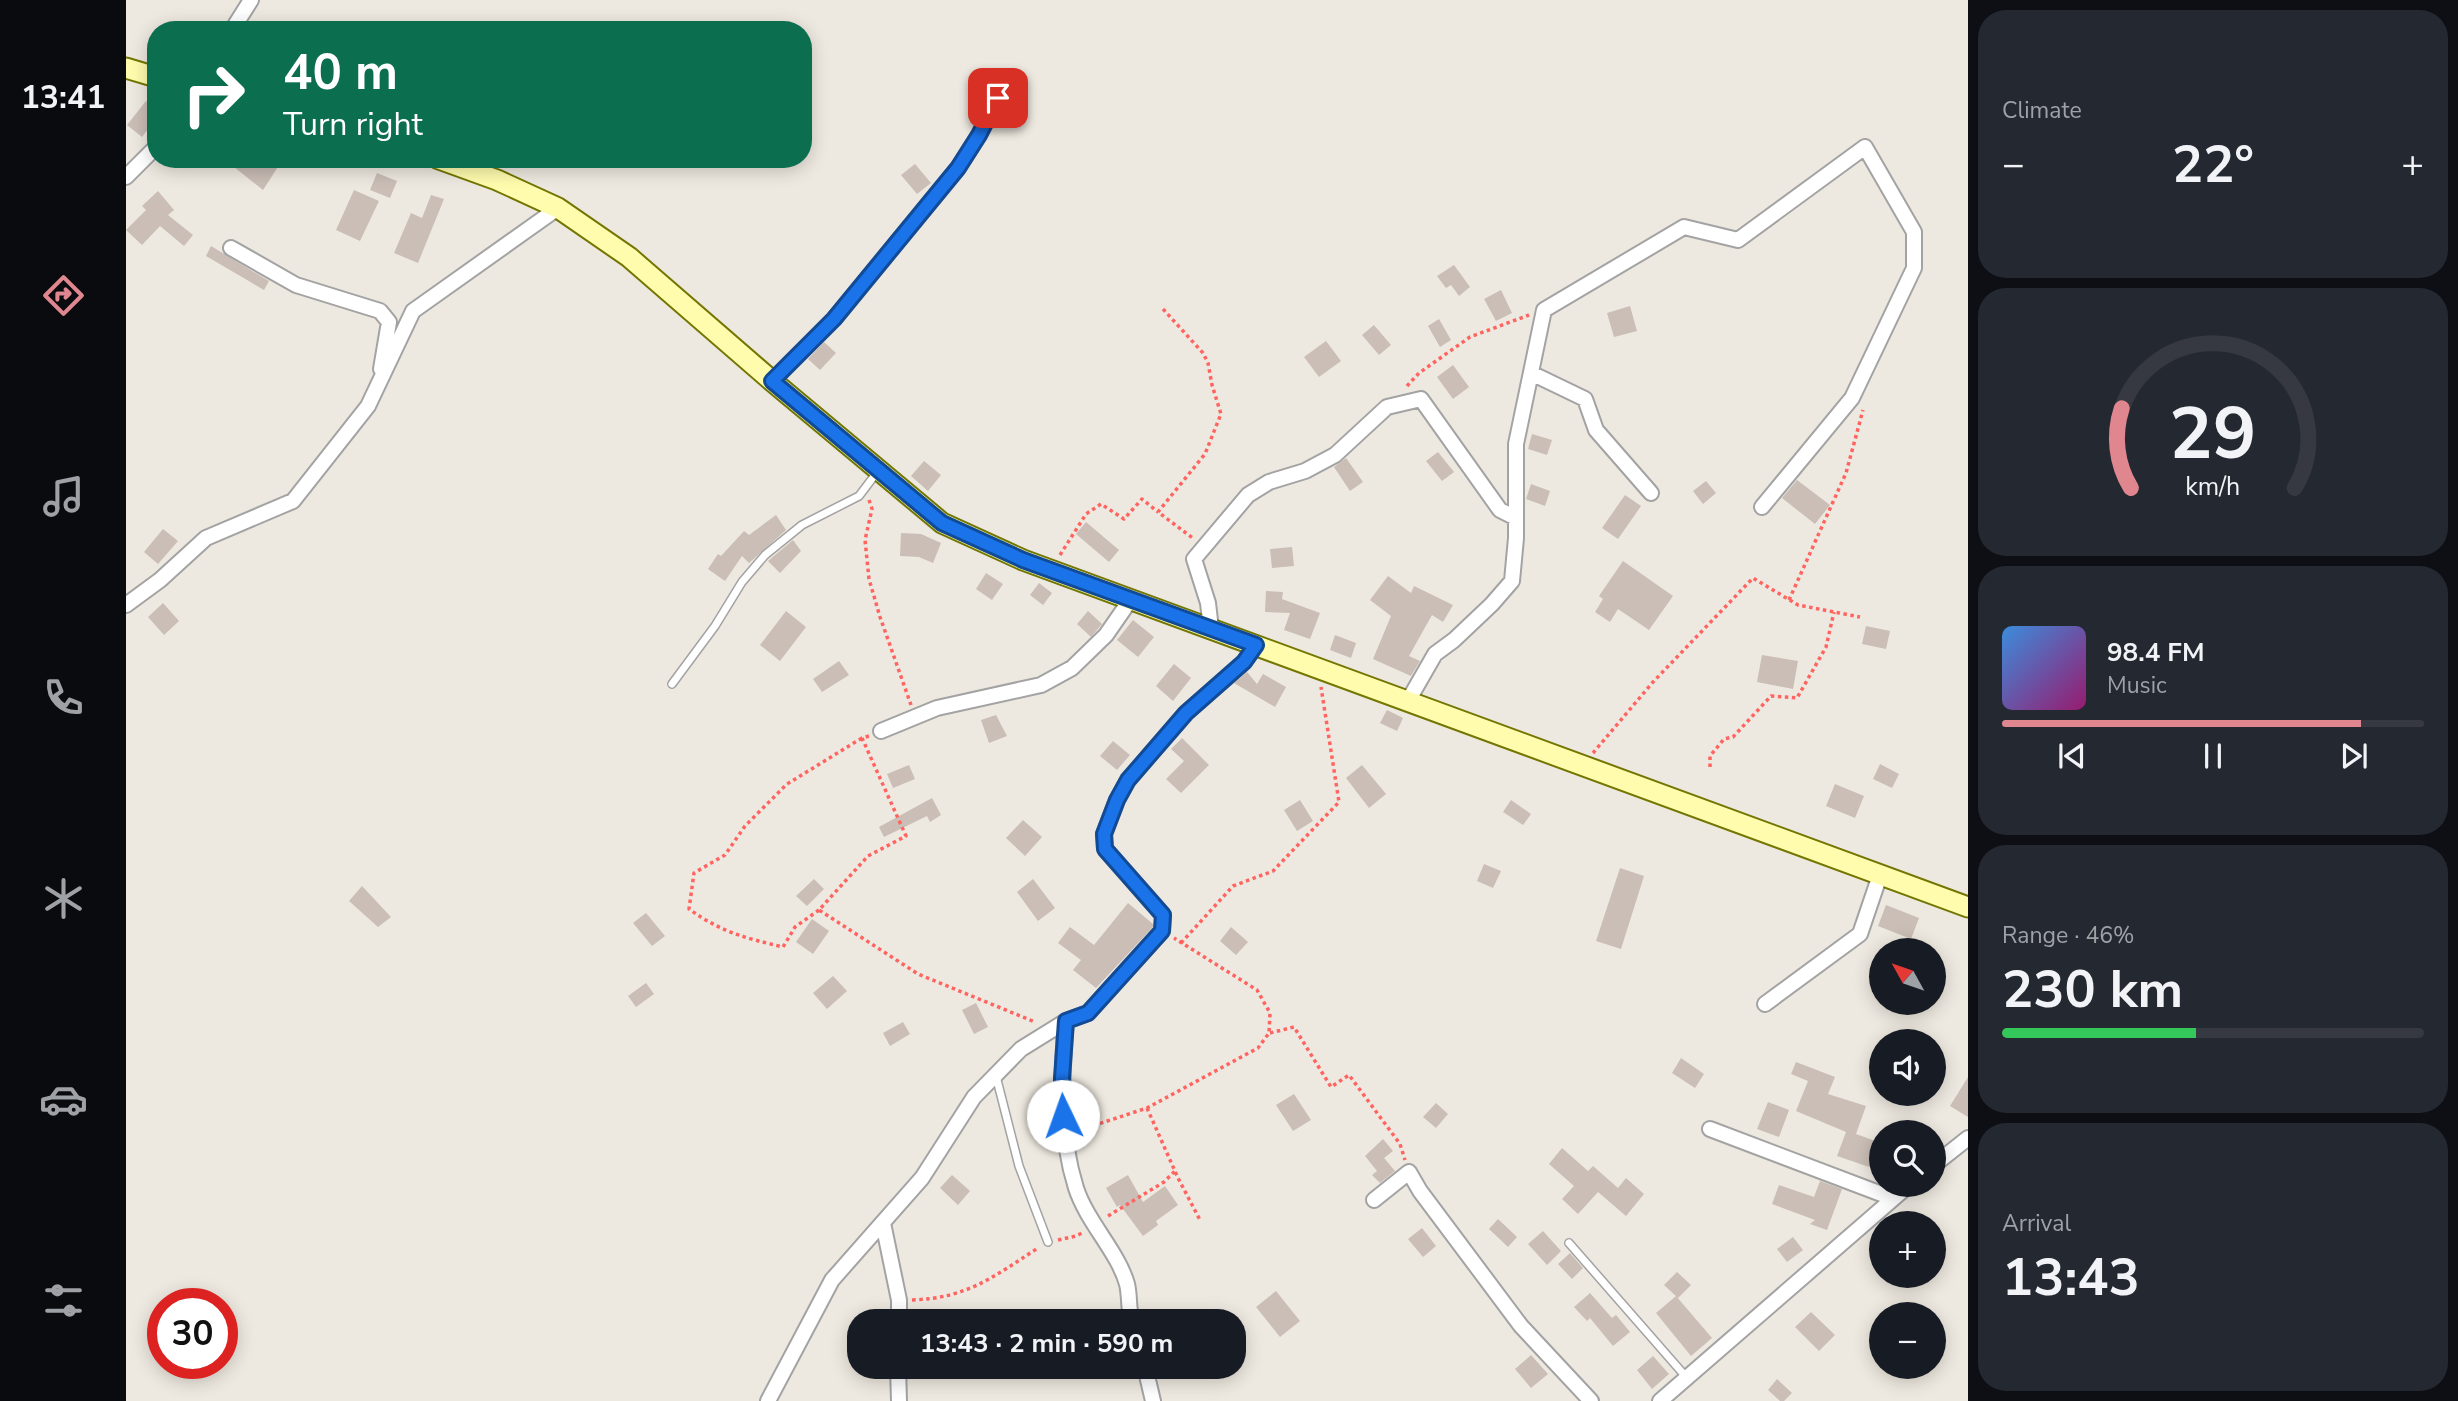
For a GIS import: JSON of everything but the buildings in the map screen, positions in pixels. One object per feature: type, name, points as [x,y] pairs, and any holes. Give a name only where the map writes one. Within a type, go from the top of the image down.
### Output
[{"type":"main road","points":[[126,68],[147,74]]},
{"type":"main road","points":[[464,168],[558,208],[629,257],[942,523],[1051,570],[1968,907]]},
{"type":"street","points":[[238,21],[251,0]]},
{"type":"street","points":[[772,381],[834,319],[958,168],[998,98]]},
{"type":"street","points":[[1408,701],[1434,654],[1454,640],[1512,581],[1516,518],[1516,444],[1545,310],[1684,227],[1738,240],[1865,147],[1914,232],[1914,268],[1852,398],[1762,507]]},
{"type":"street","points":[[126,177],[147,156]]},
{"type":"street","points":[[126,605],[160,580],[206,538],[293,501],[368,406],[413,311],[558,208]]},
{"type":"street","points":[[231,248],[296,285],[380,312],[389,321],[380,381]]},
{"type":"street","points":[[1531,373],[1585,399],[1596,430],[1651,493]]},
{"type":"street","points":[[1211,629],[1208,603],[1194,559],[1248,495],[1269,482],[1306,471],[1335,454],[1387,407],[1422,399],[1500,510],[1516,518]]},
{"type":"street","points":[[881,731],[937,708],[1041,685],[1072,668],[1106,635],[1131,599]]},
{"type":"street","points":[[768,1401],[832,1280],[922,1178],[974,1097],[1021,1049],[1066,1021],[1088,1013],[1162,931],[1163,915],[1105,849],[1104,834],[1128,780],[1186,713],[1244,662],[1256,645]]},
{"type":"street","points":[[1765,1004],[1860,934],[1880,874]]},
{"type":"street","points":[[1066,1021],[1062,1078],[1064,1135],[1077,1189],[1093,1225],[1110,1250],[1127,1284],[1128,1309]]},
{"type":"street","points":[[1660,1401],[1892,1198],[1710,1129]]},
{"type":"street","points":[[1946,1155],[1968,1138]]},
{"type":"street","points":[[1374,1200],[1409,1172],[1420,1191],[1521,1326],[1591,1401]]},
{"type":"street","points":[[883,1223],[900,1300],[900,1309]]},
{"type":"street","points":[[898,1379],[899,1401]]},
{"type":"street","points":[[1147,1379],[1153,1401]]},
{"type":"lane","points":[[673,684],[716,626],[742,582],[765,555],[802,525],[859,496],[879,470]]},
{"type":"lane","points":[[996,1075],[1019,1166],[1048,1242]]},
{"type":"lane","points":[[1569,1243],[1687,1378]]},
{"type":"path","points":[[1158,512],[1205,454],[1221,414],[1203,353],[1163,309]]},
{"type":"path","points":[[1387,407],[1419,373],[1470,337],[1545,310]]},
{"type":"path","points":[[1789,600],[1846,473],[1863,408]]},
{"type":"path","points":[[865,488],[872,509],[865,540],[869,579],[916,717]]},
{"type":"path","points":[[1051,570],[1086,513],[1101,504],[1124,519],[1142,499],[1204,547]]},
{"type":"path","points":[[1583,766],[1653,682],[1753,578],[1798,605],[1860,617]]},
{"type":"path","points":[[1710,767],[1710,756],[1724,739],[1733,737],[1771,696],[1797,698],[1826,647],[1834,612]]},
{"type":"path","points":[[1181,943],[1233,887],[1273,871],[1339,802],[1318,668]]},
{"type":"path","points":[[862,738],[906,836],[868,856],[819,910],[795,927],[783,947],[727,932],[690,909],[694,873],[725,855],[745,826],[787,784],[862,738],[881,731]]},
{"type":"path","points":[[819,910],[918,974],[1053,1029]]},
{"type":"path","points":[[1064,1135],[1147,1108],[1258,1048],[1269,1033],[1270,1013],[1256,990],[1162,931]]},
{"type":"path","points":[[1269,1033],[1294,1027],[1331,1087],[1349,1075],[1400,1144],[1409,1172]]},
{"type":"path","points":[[1147,1108],[1200,1220]]},
{"type":"route","points":[[998,98],[958,168],[834,319],[772,381],[942,523],[1023,560],[1256,645],[1244,662],[1186,713],[1128,780],[1117,800],[1104,834],[1105,849],[1163,915],[1162,931],[1088,1013],[1066,1021],[1062,1078],[1063,1116]]}]
